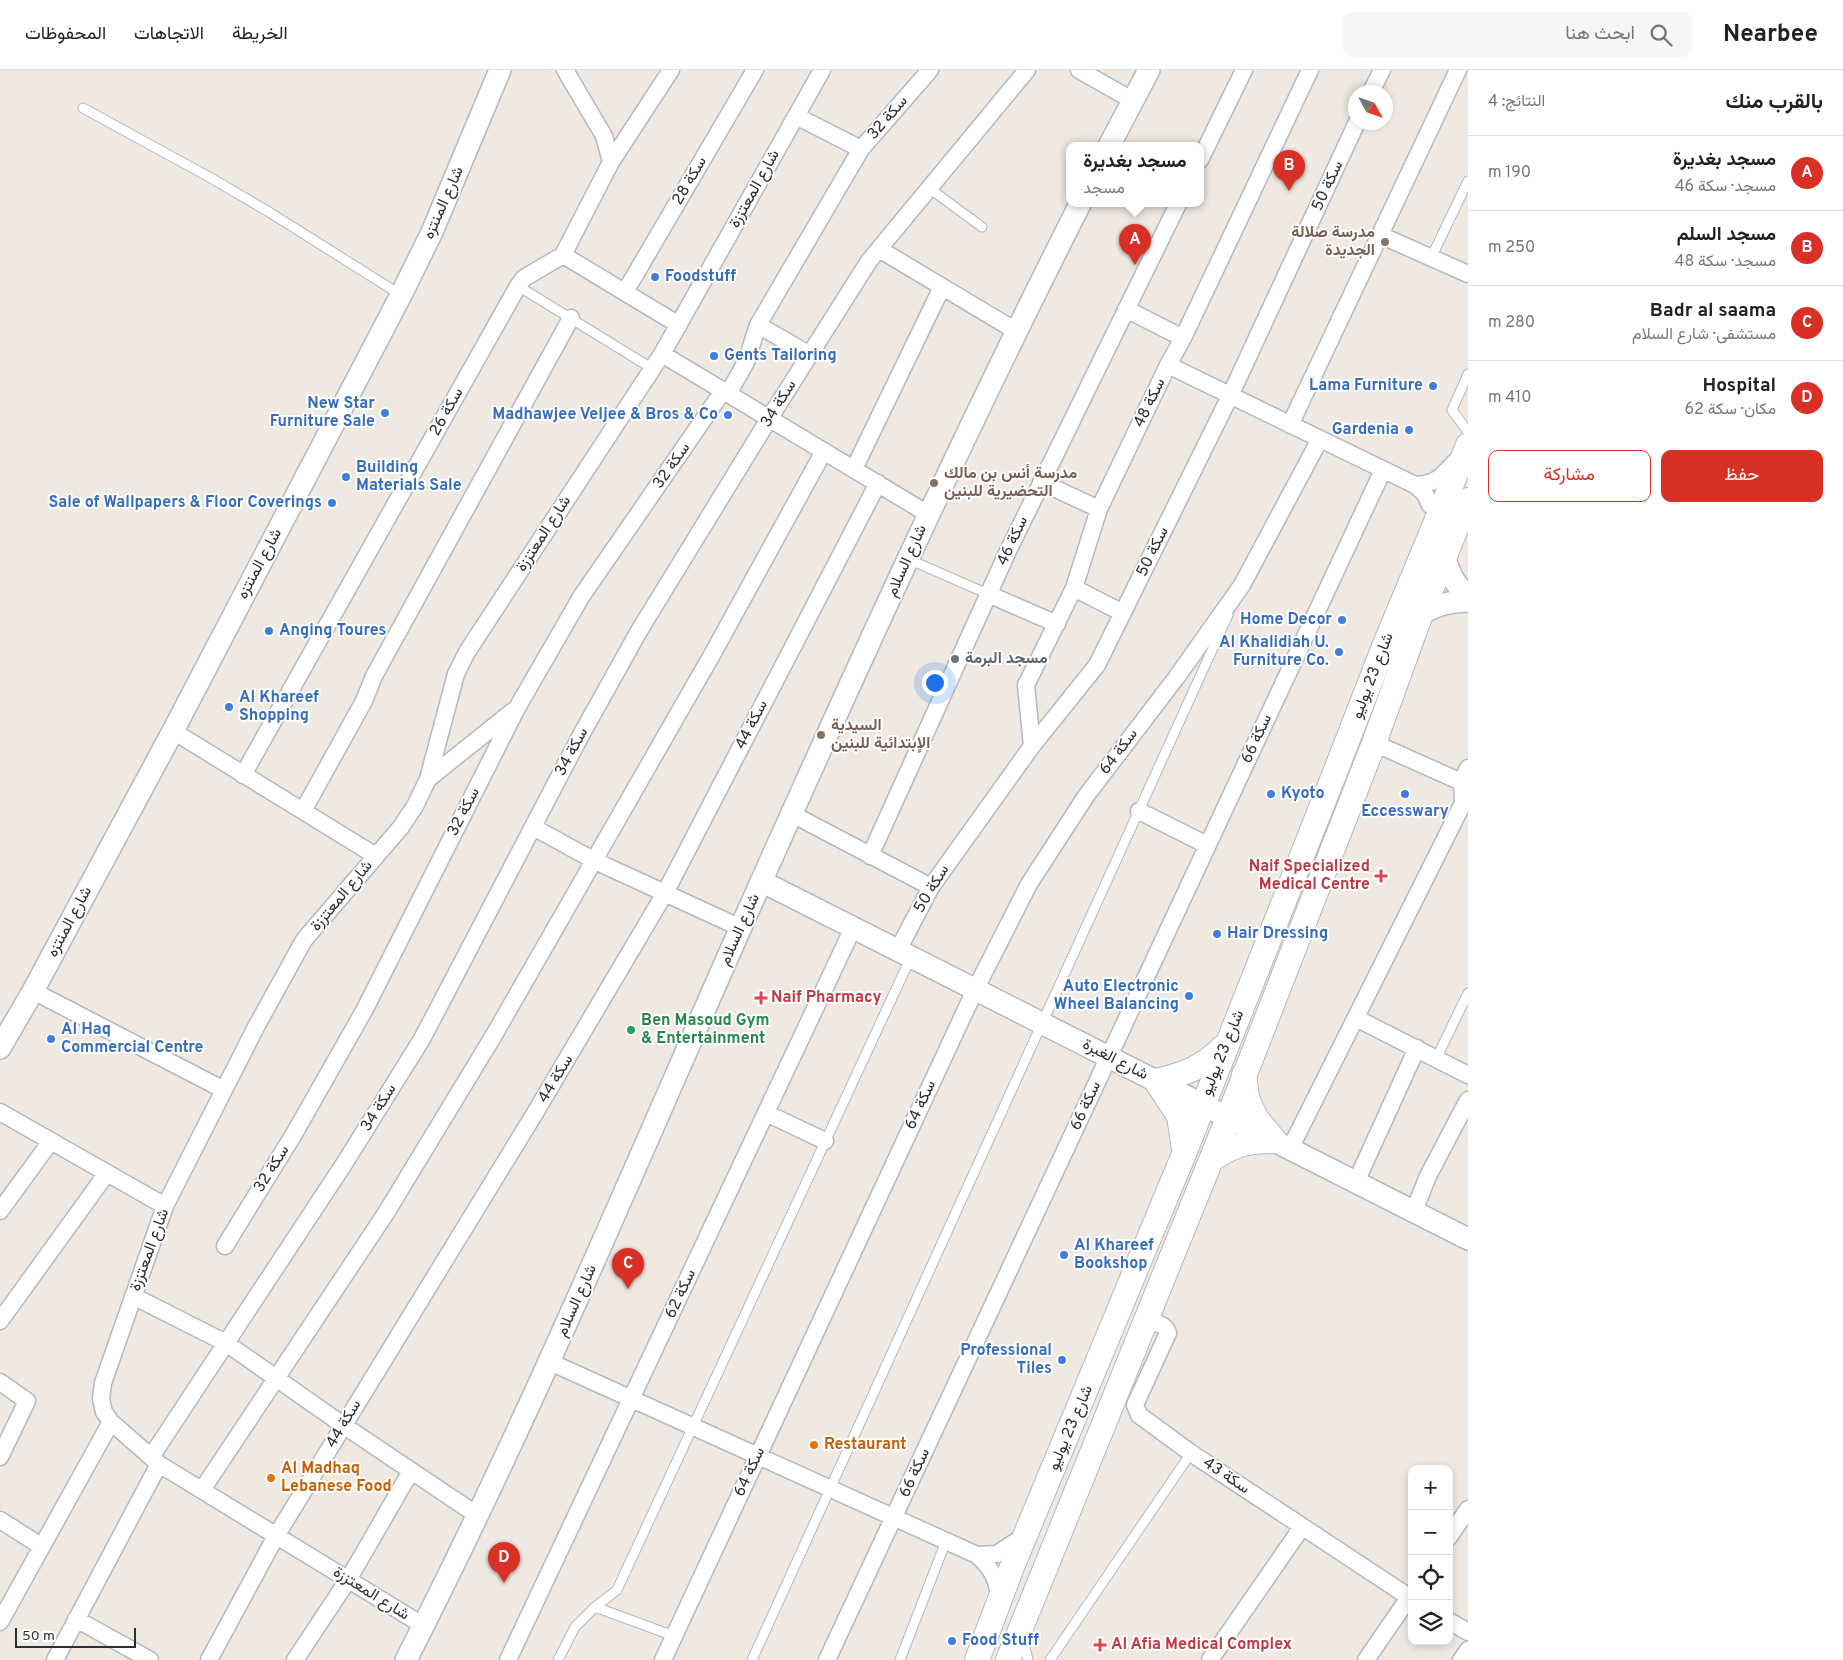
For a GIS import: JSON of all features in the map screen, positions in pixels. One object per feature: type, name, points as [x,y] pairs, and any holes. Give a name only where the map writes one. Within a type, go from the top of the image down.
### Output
[{"type":"main road","name":"شارع 23 يوليو","points":[[977,1660],[1026,1534],[1184,1154],[1202,1104],[1385,644],[1467,443]]},
{"type":"main road","name":"شارع 23 يوليو","points":[[1008,1660],[1212,1159],[1374,743],[1421,614],[1468,500]]},
{"type":"main road","points":[[1184,1154],[1179,1116],[1156,1081],[1195,1070],[1211,1059],[1226,1044]]},
{"type":"main road","points":[[1244,1074],[1247,1098],[1256,1118],[1282,1145]]},
{"type":"main road","points":[[1212,1159],[1232,1146],[1250,1141],[1282,1145]]},
{"type":"street","name":"شارع المنتزه","points":[[3,1036],[33,991],[173,731],[400,295],[432,232],[500,70]]},
{"type":"street","points":[[565,70],[604,136],[611,162]]},
{"type":"street","points":[[672,70],[611,162],[563,255],[679,325]]},
{"type":"street","name":"سكة 28","points":[[624,292],[755,70]]},
{"type":"street","name":"شارع المعتززة","points":[[424,1626],[155,1460],[111,1422],[104,1412],[101,1399],[103,1383],[165,1206],[304,940],[401,827],[415,806],[428,779],[456,674],[467,652],[653,369],[822,70]]},
{"type":"street","name":"سكة 32","points":[[225,1246],[294,1134],[365,1008],[516,708],[581,597],[746,362],[758,325],[861,149],[930,70]]},
{"type":"street","name":"سكة 34","points":[[55,1660],[155,1460],[226,1343],[344,1164],[422,1039],[581,735],[639,631],[769,418],[869,261],[1027,70]]},
{"type":"street","points":[[1079,70],[1132,100]]},
{"type":"street","points":[[1111,142],[1149,70]]},
{"type":"street","points":[[1204,152],[1244,70]]},
{"type":"street","name":"سكة 48","points":[[1032,746],[1026,684],[1074,588],[1099,509],[1168,365],[1183,338],[1310,70]]},
{"type":"street","points":[[1374,85],[1382,70]]},
{"type":"street","points":[[1290,425],[1458,70]]},
{"type":"street","points":[[796,116],[861,149]]},
{"type":"street","name":"سكة 50","points":[[904,954],[931,887],[1032,746],[1097,665],[1230,396],[1354,130]]},
{"type":"street","name":"شارع السلام","points":[[406,1660],[550,1362],[740,928],[928,514],[1016,330],[1078,207]]},
{"type":"street","name":"سكة 46","points":[[870,856],[988,594],[1177,207]]},
{"type":"street","points":[[1380,235],[1468,274]]},
{"type":"street","points":[[879,249],[1016,330]]},
{"type":"street","name":"سكة 26","points":[[244,774],[518,286],[524,278],[563,255]]},
{"type":"street","points":[[854,469],[942,287]]},
{"type":"street","points":[[1126,309],[1183,338]]},
{"type":"street","points":[[304,811],[364,700],[374,676],[571,318]]},
{"type":"street","points":[[758,325],[810,355]]},
{"type":"street","points":[[662,354],[928,514]]},
{"type":"street","points":[[1168,365],[1415,486],[1426,494],[1430,504],[1443,501]]},
{"type":"street","name":"سكة 64","points":[[663,1660],[975,990],[1029,884],[1086,796],[1176,678],[1242,585],[1320,439]]},
{"type":"street","points":[[1415,486],[1429,484],[1438,480],[1467,443]]},
{"type":"street","points":[[202,1490],[386,1213],[494,1035],[713,653],[824,451]]},
{"type":"street","name":"سكة 66","points":[[827,1660],[1383,470]]},
{"type":"street","points":[[1041,482],[1099,509]]},
{"type":"street","name":"سكة 44","points":[[209,1660],[276,1536],[535,1113],[665,892],[878,483]]},
{"type":"street","points":[[1444,556],[1450,575],[1456,585],[1468,597]]},
{"type":"street","points":[[1074,588],[1123,613]]},
{"type":"street","points":[[988,594],[1056,624]]},
{"type":"street","points":[[1421,614],[1432,607],[1448,602],[1468,602]]},
{"type":"street","points":[[428,779],[516,708]]},
{"type":"street","points":[[173,731],[376,856]]},
{"type":"street","points":[[1282,1145],[1356,1018],[1463,803],[1466,778],[1374,743]]},
{"type":"street","points":[[1139,811],[1207,845]]},
{"type":"street","points":[[792,814],[931,887]]},
{"type":"street","points":[[533,827],[595,861],[740,928]]},
{"type":"street","name":"شارع الغبرة","points":[[761,881],[1468,1239]]},
{"type":"street","name":"سكة 62","points":[[508,1660],[854,928]]},
{"type":"street","points":[[33,991],[224,1090]]},
{"type":"street","points":[[1356,1018],[1468,1075]]},
{"type":"street","points":[[1356,1182],[1417,1048]]},
{"type":"street","points":[[1414,1212],[1428,1176],[1468,1100]]},
{"type":"street","points":[[0,1112],[165,1206]]},
{"type":"street","points":[[766,1113],[825,1141]]},
{"type":"street","points":[[0,1211],[51,1141]]},
{"type":"street","points":[[0,1321],[106,1173]]},
{"type":"street","points":[[133,1296],[226,1343],[343,1425],[477,1515]]},
{"type":"street","name":"سكة 43","points":[[1146,1321],[1162,1325],[1167,1328],[1168,1333],[1135,1405],[1137,1411],[1144,1419],[1191,1453],[1302,1527],[1408,1594]]},
{"type":"street","points":[[550,1362],[977,1555],[990,1568],[997,1581],[1000,1599]]},
{"type":"street","points":[[0,1382],[27,1401],[0,1457]]},
{"type":"street","points":[[0,1622],[111,1422]]},
{"type":"street","points":[[295,1660],[348,1580],[411,1471]]},
{"type":"street","points":[[1453,1531],[1468,1509]]},
{"type":"street","points":[[0,1520],[41,1546]]},
{"type":"street","points":[[1210,1660],[1302,1527]]},
{"type":"street","points":[[977,1555],[998,1554],[1026,1534]]},
{"type":"street","points":[[1366,1660],[1408,1600]]},
{"type":"street","points":[[76,1618],[130,1655],[150,1660]]},
{"type":"street","points":[[1453,1623],[1468,1632]]},
{"type":"street","points":[[1461,1660],[1468,1650]]},
{"type":"lane","points":[[83,108],[252,202],[400,295]]},
{"type":"lane","points":[[1431,258],[1468,181]]},
{"type":"lane","points":[[929,188],[982,227]]},
{"type":"lane","points":[[518,286],[653,369]]},
{"type":"lane","points":[[1467,443],[1452,410],[1468,374]]},
{"type":"lane","points":[[908,559],[988,594]]},
{"type":"lane","points":[[752,1660],[1242,585]]},
{"type":"lane","points":[[558,1660],[575,1627],[595,1607],[617,1590],[825,1141],[904,954]]},
{"type":"lane","points":[[1436,1059],[1468,993]]},
{"type":"lane","points":[[1050,1660],[1191,1453]]},
{"type":"lane","points":[[900,1660],[946,1541]]},
{"type":"lane","points":[[595,1607],[674,1636]]},
{"type":"lane","points":[[1020,1629],[1028,1660]]},
{"type":"place","name":"مسجد السلم","points":[[1289,191]]},
{"type":"place","name":"مدرسة صلالة الجديدة","points":[[1385,242]]},
{"type":"place","name":"مسجد بغديرة","points":[[1135,265]]},
{"type":"place","name":"Foodstuff","points":[[655,277]]},
{"type":"place","name":"Gents Tailoring","points":[[714,356]]},
{"type":"place","name":"Lama Furniture","points":[[1433,386]]},
{"type":"place","name":"New Star Furniture Sale","points":[[385,413]]},
{"type":"place","name":"Madhawjee Veljee & Bros & Co","points":[[728,415]]},
{"type":"place","name":"Gardenia","points":[[1409,430]]},
{"type":"place","name":"Building Materials Sale","points":[[346,477]]},
{"type":"place","name":"مدرسة أنس بن مالك التحضيرية للبنين","points":[[934,483]]},
{"type":"place","name":"Sale of Wallpapers & Floor Coverings","points":[[332,503]]},
{"type":"place","name":"Home Decor","points":[[1342,620]]},
{"type":"place","name":"Anging Toures","points":[[269,631]]},
{"type":"place","name":"Al Khalidiah U. Furniture Co.","points":[[1339,652]]},
{"type":"place","name":"مسجد البرمة","points":[[955,659]]},
{"type":"place","name":"Al Khareef Shopping","points":[[229,707]]},
{"type":"place","name":"السيدية الإبتدائية للبنين","points":[[821,735]]},
{"type":"place","name":"Kyoto","points":[[1271,794]]},
{"type":"place","name":"Eccesswary","points":[[1405,794]]},
{"type":"place","name":"Naif Specialized Medical Centre","points":[[1381,876]]},
{"type":"place","name":"Hair Dressing","points":[[1217,934]]},
{"type":"place","name":"Auto Electronic Wheel Balancing","points":[[1189,996]]},
{"type":"place","name":"Naif Pharmacy","points":[[761,998]]},
{"type":"place","name":"Ben Masoud Gym & Entertainment","points":[[631,1030]]},
{"type":"place","name":"Al Haq Commercial Centre","points":[[51,1039]]},
{"type":"place","name":"Al Khareef Bookshop","points":[[1064,1255]]},
{"type":"place","name":"Badr al saama","points":[[628,1289]]},
{"type":"place","name":"Professional Tiles","points":[[1062,1360]]},
{"type":"place","name":"Restaurant","points":[[814,1445]]},
{"type":"place","name":"Al Madhaq Lebanese Food","points":[[271,1478]]},
{"type":"place","name":"Hospital","points":[[504,1583]]},
{"type":"place","name":"Food Stuff","points":[[952,1641]]},
{"type":"place","name":"Al Afia Medical Complex","points":[[1100,1645]]}]
